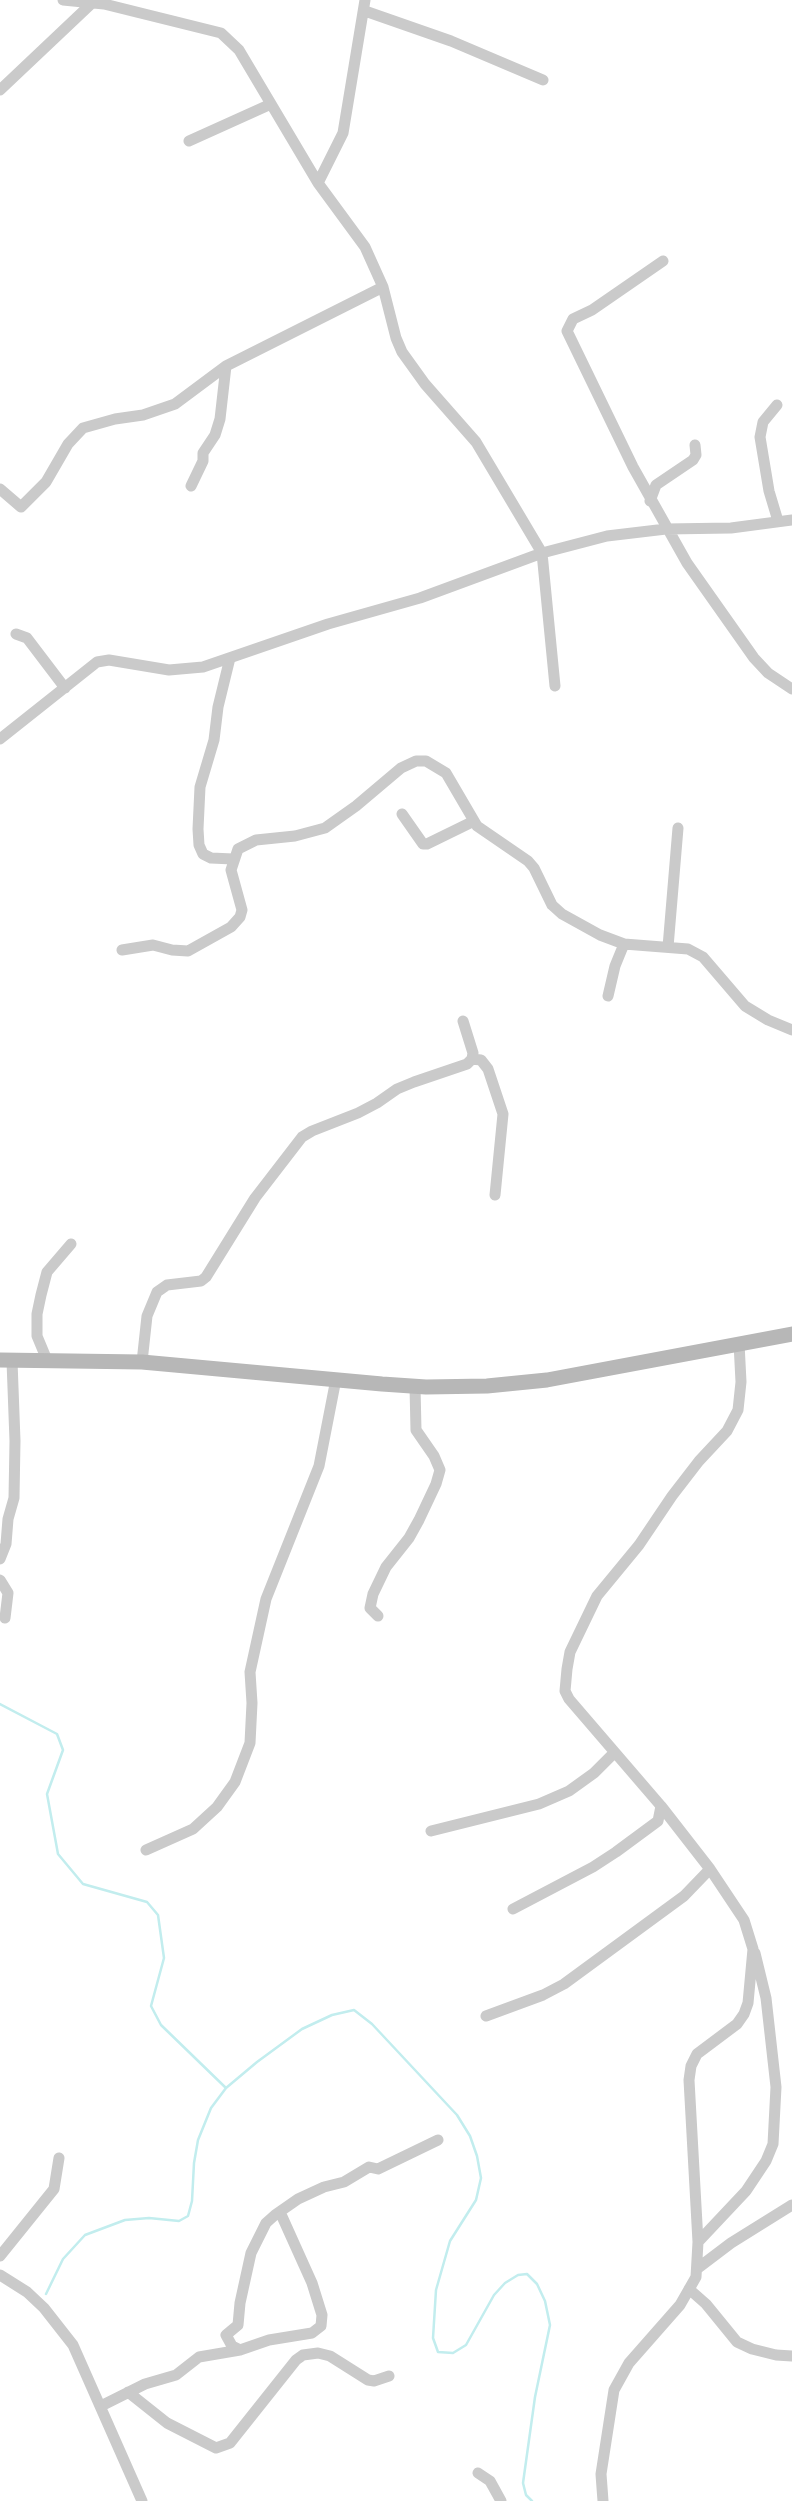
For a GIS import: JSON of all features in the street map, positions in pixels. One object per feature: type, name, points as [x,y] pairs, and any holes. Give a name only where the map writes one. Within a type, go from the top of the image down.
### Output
[{"type":"main road","points":[[6,1360],[142,1362],[415,1386],[487,1386],[547,1380],[792,1334]]},
{"type":"street","points":[[63,0],[104,4],[221,33],[239,50],[318,183],[359,238],[383,287],[396,338],[402,352],[425,384],[476,442],[542,553],[555,686]]},
{"type":"street","points":[[0,90],[92,3]]},
{"type":"street","points":[[318,183],[343,133],[365,6],[544,80]]},
{"type":"street","points":[[189,141],[271,104]]},
{"type":"street","points":[[663,261],[592,310],[573,319],[567,328],[581,361],[650,500],[687,563],[754,658],[768,673],[792,689]]},
{"type":"street","points":[[0,489],[21,507],[46,482],[68,444],[84,428],[115,419],[144,415],[174,404],[226,366],[383,287]]},
{"type":"street","points":[[191,486],[203,461],[206,446],[215,435],[220,419],[226,366]]},
{"type":"street","points":[[777,405],[764,422],[760,437],[769,491],[778,521]]},
{"type":"street","points":[[650,500],[656,485],[693,460],[696,455],[695,445]]},
{"type":"street","points":[[0,738],[65,688],[90,666],[103,661],[151,668],[189,670],[328,624],[420,598],[542,553],[607,536],[666,529],[731,528],[792,520]]},
{"type":"street","points":[[16,634],[27,638],[65,688]]},
{"type":"street","points":[[230,658],[218,707],[214,740],[200,787],[198,829],[199,845],[203,854],[211,858],[233,859]]},
{"type":"street","points":[[122,950],[153,945],[172,950],[188,950],[231,927],[240,917],[242,910],[233,880],[233,859],[238,849],[256,840],[295,836],[334,822],[401,768],[416,760],[430,763],[446,774],[478,826],[528,861],[534,868],[552,904],[562,914],[600,936],[624,944],[688,949],[703,956],[745,1006],[768,1020],[792,1030]]},
{"type":"street","points":[[402,814],[423,844],[474,821]]},
{"type":"street","points":[[668,947],[678,828]]},
{"type":"street","points":[[608,996],[615,966],[624,944]]},
{"type":"street","points":[[142,1362],[147,1316],[157,1292],[167,1285],[201,1281],[206,1277],[256,1198],[302,1137],[312,1130],[377,1104],[397,1089],[467,1064],[472,1059],[473,1053],[463,1021]]},
{"type":"street","points":[[472,1059],[480,1060],[488,1069],[502,1114],[495,1195]]},
{"type":"street","points":[[47,1360],[38,1336],[37,1314],[48,1272],[70,1244]]},
{"type":"street","points":[[698,2242],[746,2191],[766,2161],[773,2144],[776,2087],[766,1998],[744,1920],[710,1869],[661,1806],[569,1699],[565,1690],[570,1652],[597,1596],[639,1545],[672,1496],[699,1461],[727,1431],[738,1410],[741,1382],[739,1343]]},
{"type":"street","points":[[0,1559],[6,1544],[8,1518],[14,1498],[15,1441],[6,1360]]},
{"type":"street","points":[[146,1850],[193,1829],[217,1807],[235,1782],[250,1743],[252,1703],[250,1672],[266,1599],[319,1466],[336,1379]]},
{"type":"street","points":[[378,1616],[370,1608],[373,1594],[386,1567],[409,1538],[419,1520],[436,1484],[440,1470],[434,1456],[416,1430],[415,1386]]},
{"type":"street","points":[[0,1580],[8,1593],[5,1618]]},
{"type":"street","points":[[431,1830],[546,1800],[568,1791],[614,1753]]},
{"type":"street","points":[[513,1909],[593,1867],[616,1852],[658,1821],[661,1806]]},
{"type":"street","points":[[486,2016],[544,1995],[564,1984],[677,1902],[700,1882],[710,1869]]},
{"type":"street","points":[[603,2501],[601,2474],[614,2390],[629,2363],[659,2331],[690,2289],[698,2268],[689,2080],[690,2066],[697,2054],[737,2024],[744,2014],[748,2003],[753,1949]]},
{"type":"street","points":[[240,2350],[232,2346],[226,2335],[238,2325],[240,2304],[251,2253],[266,2223],[298,2199],[324,2187],[344,2182],[369,2168],[378,2169],[438,2140]]},
{"type":"street","points":[[0,2256],[54,2189],[59,2158]]},
{"type":"street","points":[[698,2268],[732,2242],[792,2205]]},
{"type":"street","points":[[101,2406],[145,2384],[176,2375],[199,2357],[240,2350],[269,2340],[312,2333],[321,2326],[323,2322],[312,2284],[280,2212]]},
{"type":"street","points":[[0,2275],[27,2292],[57,2323],[73,2346],[142,2501]]},
{"type":"street","points":[[690,2289],[706,2304],[737,2342],[752,2349],[776,2355],[792,2356]]},
{"type":"street","points":[[128,2392],[167,2423],[216,2448],[230,2443],[296,2360],[304,2355],[318,2353],[330,2356],[368,2380],[374,2381],[389,2376]]},
{"type":"street","points":[[478,2473],[490,2481],[500,2501]]},
{"type":"waterway","points":[[0,1704],[57,1734],[63,1750],[47,1794],[58,1854],[83,1884],[147,1902],[158,1915],[164,1958],[151,2006],[161,2025],[226,2088]]},
{"type":"waterway","points":[[46,2294],[63,2259],[85,2235],[125,2220],[149,2218],[179,2221],[188,2216],[192,2201],[194,2163],[198,2140],[211,2108],[226,2088],[257,2062],[302,2029],[332,2015],[354,2010],[372,2024],[457,2115],[470,2136],[477,2156],[481,2178],[476,2200],[450,2241],[436,2290],[433,2338],[438,2352],[453,2353],[466,2345],[494,2295],[505,2283],[518,2275],[527,2274],[537,2284],[545,2301],[550,2325],[535,2397],[523,2483],[526,2495],[532,2501]]}]
